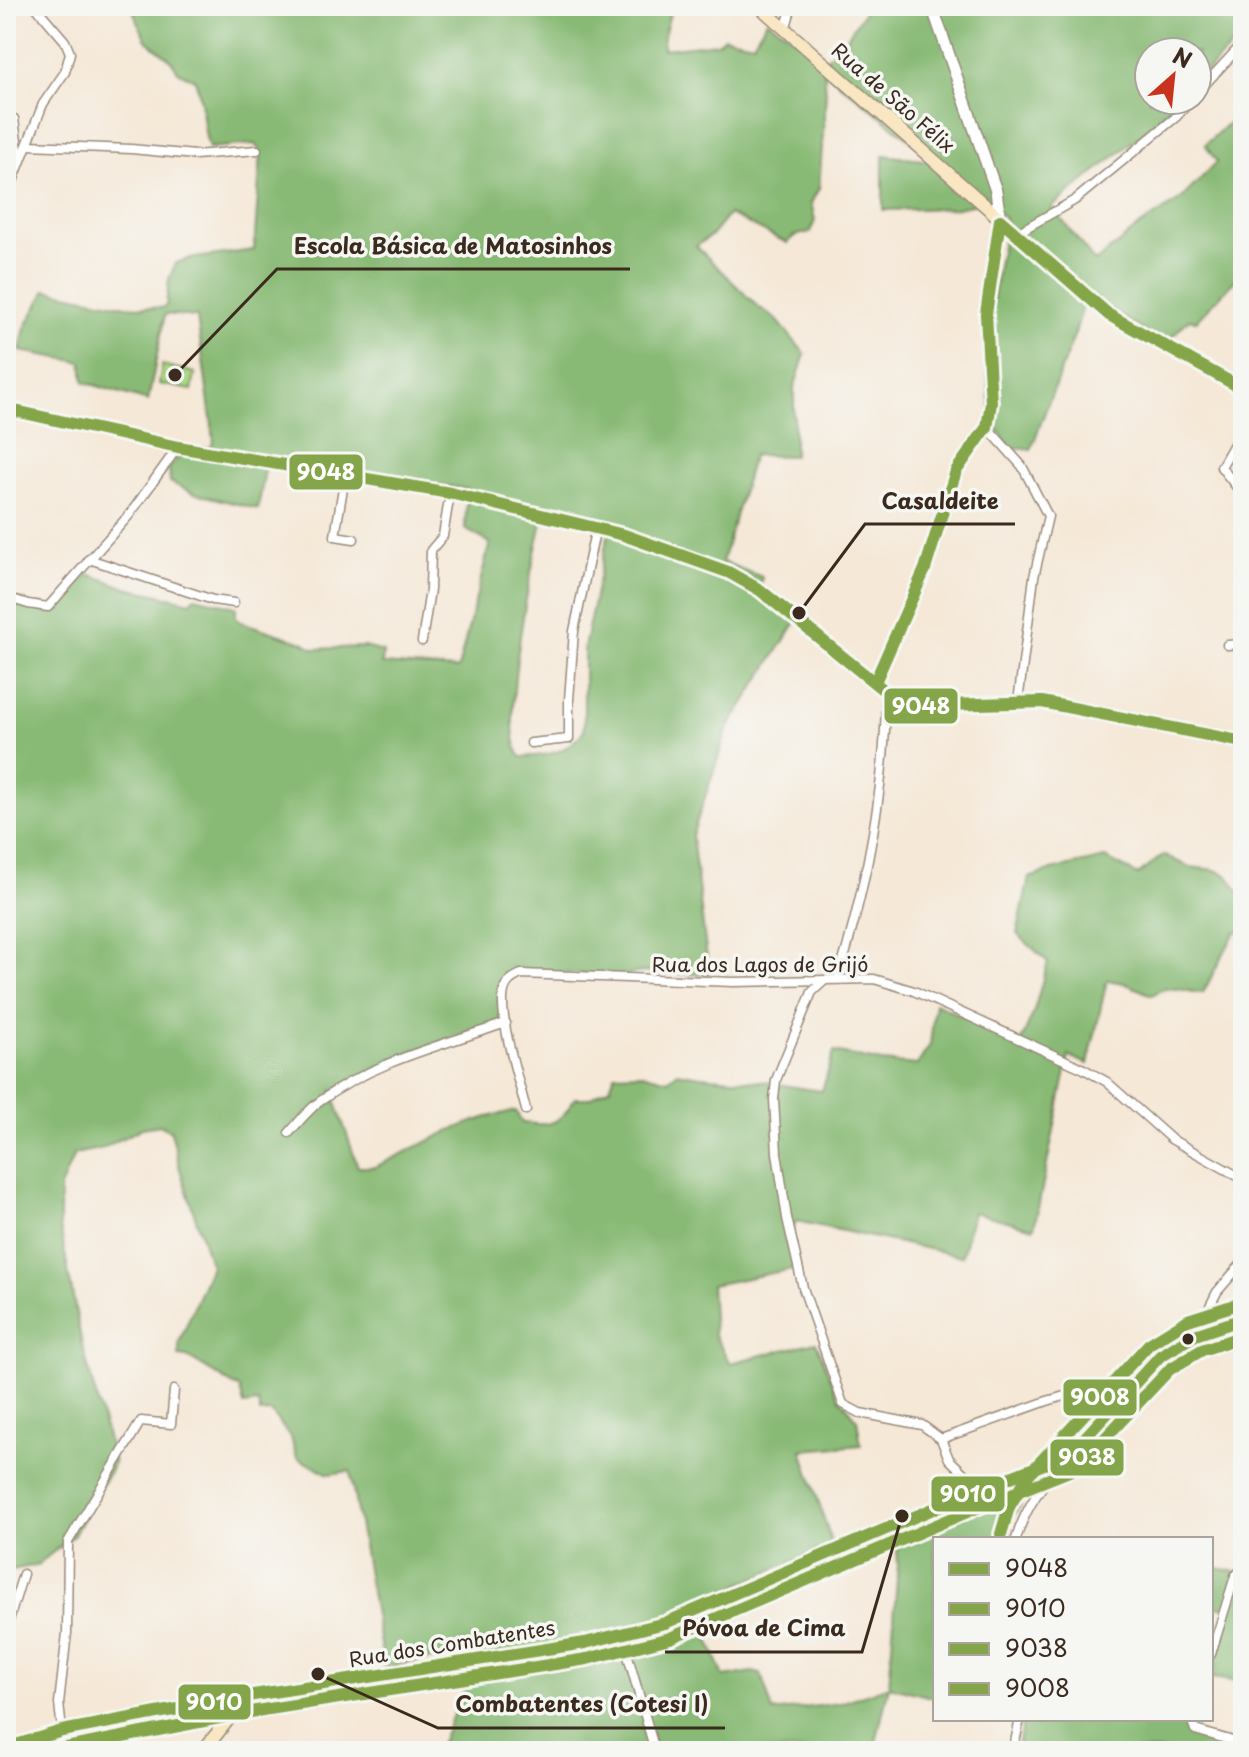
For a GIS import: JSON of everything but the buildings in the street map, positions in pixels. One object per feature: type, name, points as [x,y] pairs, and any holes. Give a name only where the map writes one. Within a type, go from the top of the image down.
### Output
[{"type":"main road","name":"Rua de São Félix","points":[[759,6],[1109,315],[1243,389]]},
{"type":"main road","points":[[1070,1454],[1160,1356],[1195,1335],[1243,1319]]},
{"type":"main road","name":"Rua dos Combatentes","points":[[6,1748],[62,1731],[247,1696],[543,1651],[622,1635],[665,1623],[736,1595],[980,1489],[1070,1454]]},
{"type":"main road","points":[[203,1751],[247,1696]]},
{"type":"street","points":[[6,199],[43,104],[65,72],[70,53],[65,41],[35,6]]},
{"type":"street","points":[[785,30],[792,6]]},
{"type":"street","points":[[875,682],[925,569],[956,471],[987,427],[991,403],[986,314],[1000,220],[996,191],[932,6]]},
{"type":"street","points":[[1213,76],[1243,43]]},
{"type":"street","points":[[1017,233],[1075,200],[1177,116]]},
{"type":"street","points":[[6,119],[14,119],[18,150]]},
{"type":"street","points":[[28,145],[195,155],[257,150]]},
{"type":"street","points":[[6,409],[178,447],[450,493],[596,527],[728,572],[766,594],[886,692],[907,703],[928,707],[1042,702],[1243,742]]},
{"type":"street","points":[[987,427],[1022,466],[1048,516],[1034,577],[1018,702]]},
{"type":"street","points":[[1243,428],[1221,467],[1243,495]]},
{"type":"street","points":[[6,597],[48,607],[130,514],[178,447]]},
{"type":"street","points":[[345,476],[335,536],[354,539]]},
{"type":"street","points":[[422,641],[430,590],[431,550],[443,536],[450,493]]},
{"type":"street","points":[[531,743],[569,739],[574,631],[596,527]]},
{"type":"street","points":[[89,559],[213,600],[234,603]]},
{"type":"street","points":[[1227,645],[1243,644]]},
{"type":"street","points":[[838,979],[852,933],[878,808],[886,739],[886,692]]},
{"type":"street","name":"Rua dos Lagos de Grijó","points":[[526,1110],[506,1023],[504,990],[510,979],[521,974],[660,980],[874,979],[914,991],[1082,1068],[1107,1082],[1171,1139],[1243,1179]]},
{"type":"street","points":[[824,980],[812,992],[776,1080],[774,1099],[777,1153],[787,1218],[803,1288],[843,1404],[860,1413],[922,1425],[941,1439],[949,1459],[980,1489]]},
{"type":"street","points":[[289,1133],[316,1104],[354,1078],[506,1023]]},
{"type":"street","points":[[1195,1335],[1217,1292],[1243,1262]]},
{"type":"street","points":[[941,1439],[1047,1401],[1146,1373]]},
{"type":"street","points":[[62,1731],[59,1703],[67,1633],[68,1542],[141,1421],[171,1424],[174,1390]]},
{"type":"street","points":[[1017,1537],[1024,1514],[1042,1484],[1070,1454]]},
{"type":"street","points":[[1213,1648],[1235,1576],[1243,1568]]},
{"type":"street","points":[[6,1630],[23,1574]]},
{"type":"street","points":[[622,1635],[655,1751]]},
{"type":"street","points":[[1013,1751],[1020,1721]]},
{"type":"street","points":[[1192,1721],[1195,1730],[1243,1744]]},
{"type":"green space","points":[[131,6],[672,6],[663,49],[717,43],[724,37],[753,43],[767,20],[826,59],[848,36],[868,6],[1243,6],[1243,35],[1213,65],[1213,36],[1133,36],[1133,116],[1161,116],[1052,207],[1095,262],[1142,224],[1181,199],[1217,162],[1205,145],[1243,109],[1243,272],[1196,321],[1189,319],[1164,345],[1087,292],[1075,333],[1031,449],[1011,448],[995,425],[990,405],[989,342],[1005,218],[986,202],[956,208],[883,210],[883,155],[938,162],[824,71],[826,92],[819,188],[811,203],[815,220],[811,232],[794,236],[787,243],[729,214],[712,235],[696,246],[756,305],[777,320],[805,354],[794,388],[794,456],[753,455],[722,562],[762,577],[759,594],[796,622],[728,728],[692,836],[709,975],[507,973],[503,983],[501,1021],[408,1053],[332,1091],[358,1167],[375,1167],[444,1134],[497,1115],[516,1111],[522,1123],[554,1122],[565,1114],[575,1098],[590,1098],[610,1087],[615,1074],[642,1073],[668,1080],[678,1072],[822,1091],[834,1052],[881,1062],[917,1065],[930,1045],[935,1003],[1020,1044],[1033,1014],[1048,962],[1017,934],[1029,878],[1105,858],[1138,875],[1163,855],[1190,867],[1227,875],[1243,896],[1243,933],[1235,932],[1203,993],[1171,988],[1152,995],[1124,983],[1107,980],[1088,1064],[1069,1056],[1034,1228],[973,1212],[962,1256],[796,1221],[792,1232],[793,1269],[711,1285],[714,1335],[730,1363],[816,1342],[838,1396],[857,1419],[861,1445],[802,1450],[832,1544],[694,1604],[724,1677],[753,1672],[761,1674],[773,1712],[841,1703],[889,1686],[874,1751],[437,1751],[482,1650],[384,1667],[350,1471],[329,1474],[297,1458],[291,1438],[271,1412],[260,1413],[258,1403],[244,1405],[240,1389],[187,1357],[179,1356],[179,1343],[211,1266],[171,1131],[160,1125],[142,1128],[103,1148],[74,1154],[60,1188],[60,1227],[82,1345],[114,1463],[73,1536],[37,1565],[6,1571],[6,601],[50,613],[88,574],[127,588],[191,602],[195,597],[236,607],[236,618],[241,622],[305,643],[314,649],[364,647],[383,652],[382,664],[458,669],[490,543],[465,529],[467,489],[267,458],[258,509],[193,493],[170,482],[169,467],[183,453],[211,447],[214,440],[197,317],[165,314],[148,401],[84,382],[82,362],[20,351],[25,328],[46,290],[126,306],[161,308],[166,306],[169,279],[176,263],[254,250],[261,153],[255,144],[209,148],[195,80],[178,71],[170,59],[146,40]],"holes":[[[546,508],[613,523],[584,648],[584,730],[563,749],[521,757],[515,740],[515,676],[526,597]]]},
{"type":"green space","points":[[162,365],[195,373],[192,390],[159,384]]},
{"type":"green space","points":[[1009,1482],[1021,1505],[1011,1517],[1009,1537],[933,1537],[933,1697],[889,1686],[898,1565],[896,1531]]},
{"type":"green space","points":[[1213,1567],[1243,1576],[1243,1682],[1213,1678],[1230,1609],[1213,1605]]},
{"type":"green space","points":[[1023,1721],[1189,1721],[1187,1730],[1202,1737],[1232,1743],[1228,1751],[1017,1751]]},
{"type":"transit line","name":"9048","points":[[875,682],[925,569],[956,471],[987,427],[991,403],[986,314],[1000,220],[1109,315],[1243,389]]},
{"type":"transit line","name":"9048","points":[[6,409],[178,447],[450,493],[624,535],[728,572],[760,590],[886,692],[917,706],[1042,702],[1243,742]]},
{"type":"transit line","name":"9008","points":[[1001,1534],[1009,1507],[1029,1474],[1149,1344],[1188,1320],[1238,1304]]},
{"type":"transit line","name":"9010","points":[[6,1748],[62,1731],[247,1696],[585,1643],[665,1623],[1070,1454],[1160,1356],[1195,1335],[1243,1319]]},
{"type":"transit line","name":"9038","points":[[51,1751],[250,1712],[587,1659],[670,1638],[1077,1468],[1170,1369],[1202,1350],[1243,1336]]},
{"type":"place","name":"Escola Básica de Matosinhos","points":[[175,375]]},
{"type":"place","name":"Casaldeite","points":[[799,613]]},
{"type":"place","name":"Póvoa de Cima","points":[[902,1516]]},
{"type":"place","name":"Combatentes (Cotesi I)","points":[[318,1674]]}]
